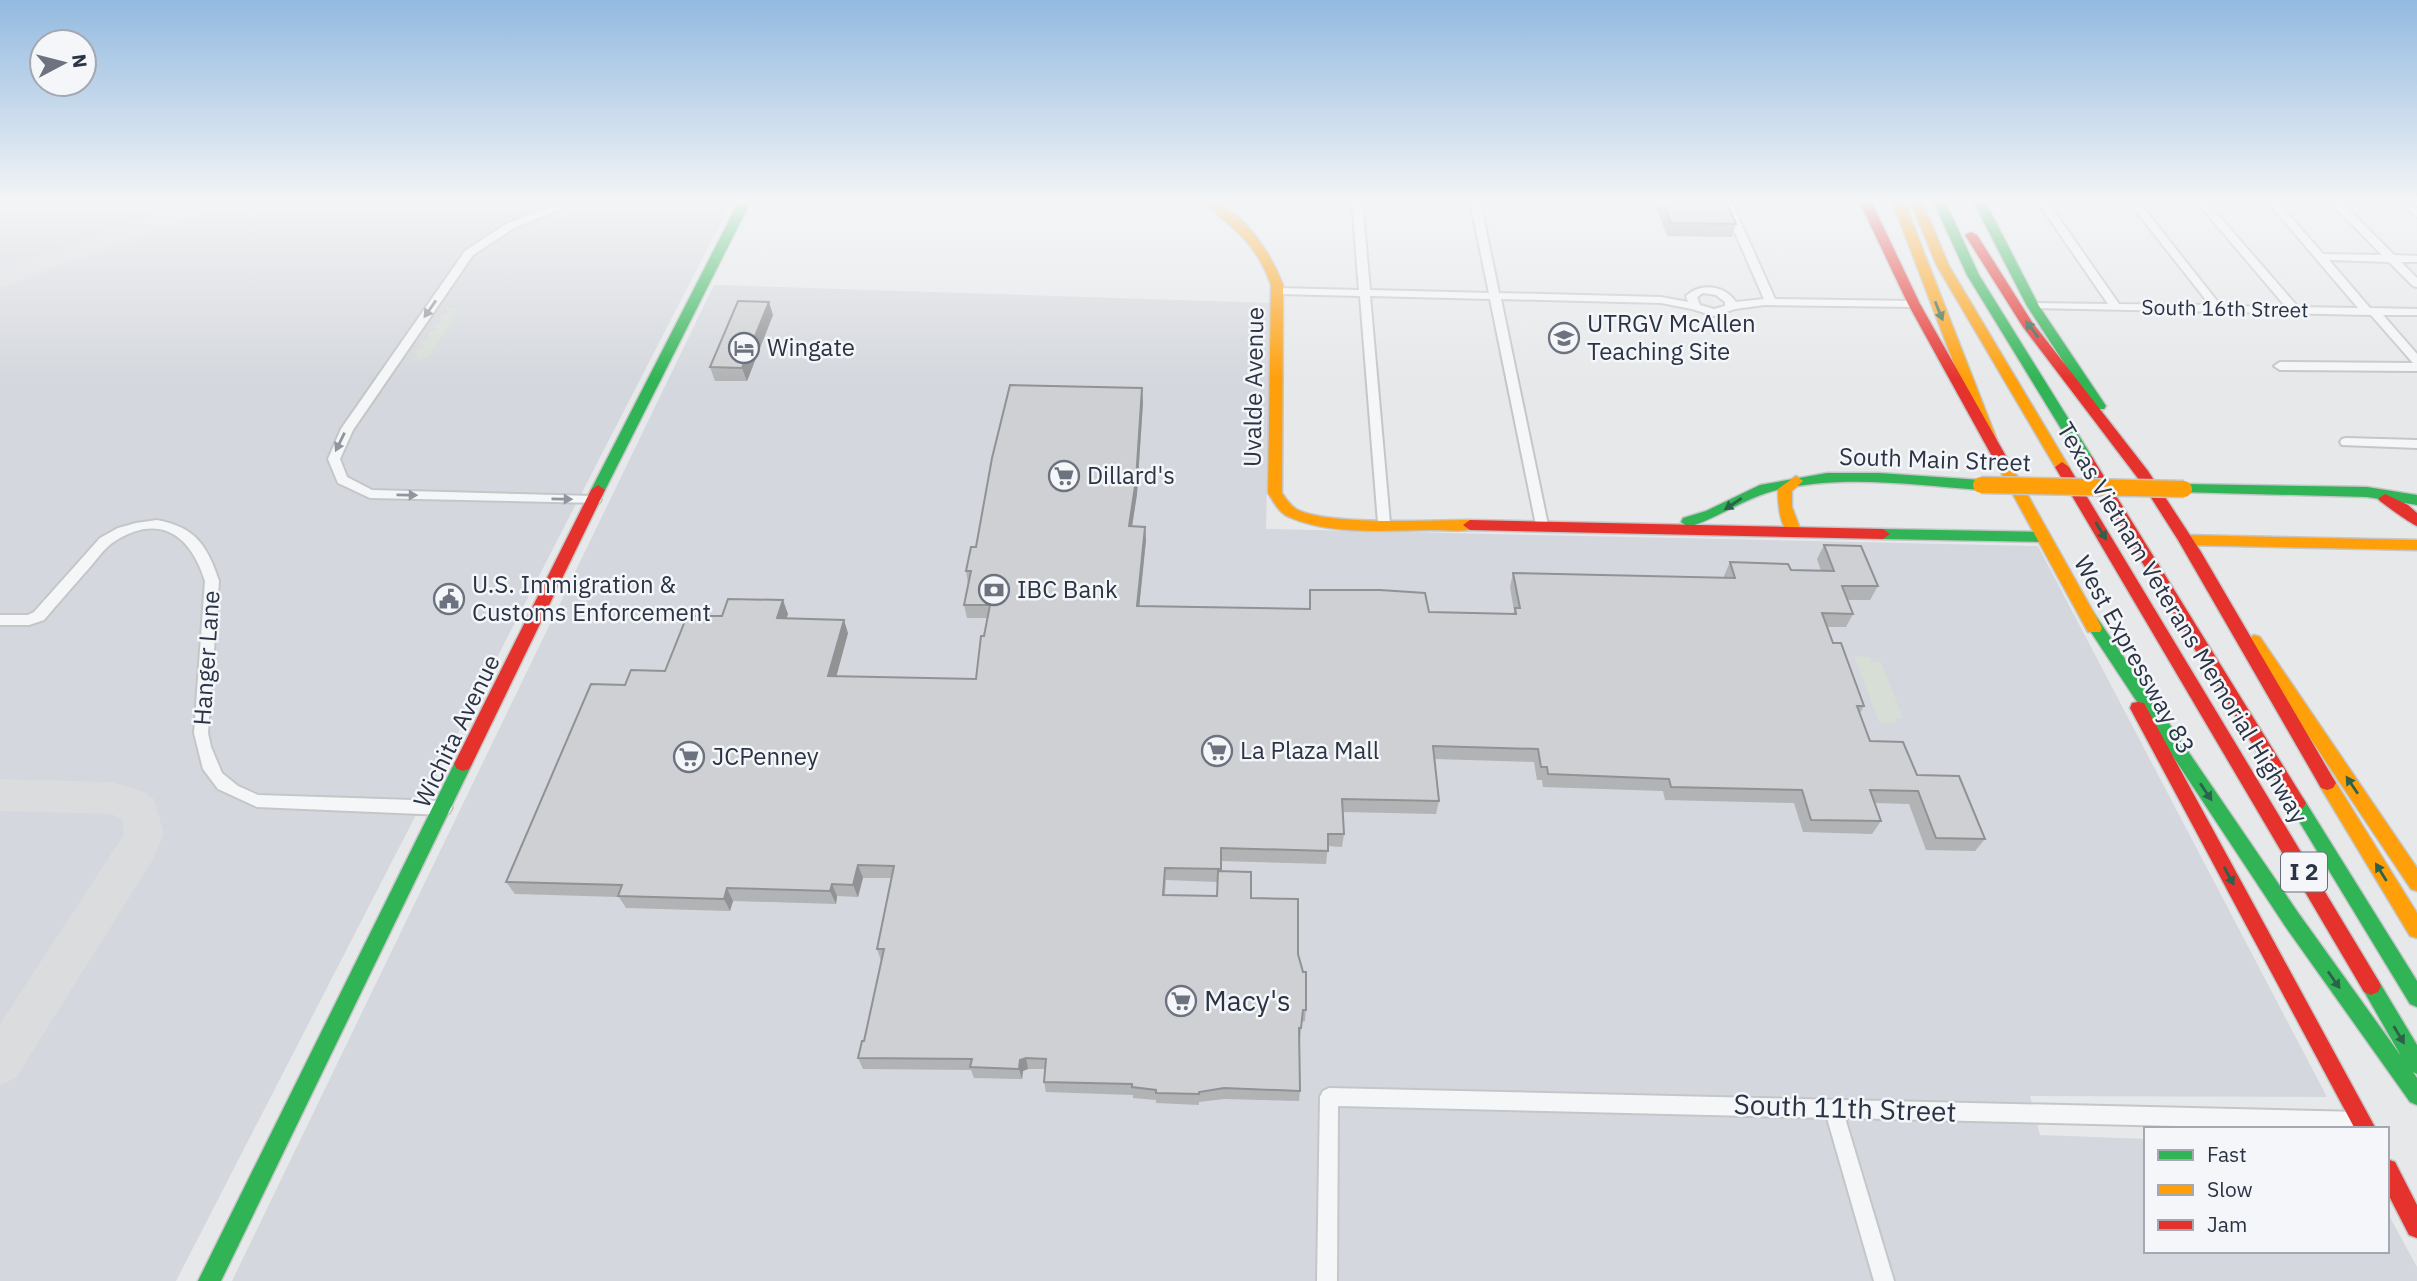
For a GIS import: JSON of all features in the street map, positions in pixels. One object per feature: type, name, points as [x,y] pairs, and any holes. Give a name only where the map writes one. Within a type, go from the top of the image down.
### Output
[{"type":"main road","name":"Wichita Avenue","points":[[209,1281],[715,261]]},
{"type":"main road","name":"Uvalde Avenue","points":[[1268,261],[1274,271],[1277,291],[1275,493],[1280,506],[1288,512]]},
{"type":"main road","name":"West Expressway 83","points":[[1894,261],[1914,304],[2086,613],[2364,1125]]},
{"type":"main road","points":[[1921,261],[1990,440]]},
{"type":"main road","name":"Texas Vietnam Veterans Memorial Highway","points":[[1940,261],[2417,1064]]},
{"type":"main road","name":"Texas Vietnam Veterans Memorial Highway","points":[[1966,261],[2417,998]]},
{"type":"main road","points":[[1986,261],[2028,324],[2147,481]]},
{"type":"main road","points":[[2010,261],[2033,306],[2185,540],[2417,883]]},
{"type":"main road","points":[[1794,531],[1783,497],[1785,489],[1796,481]]},
{"type":"main road","name":"South Main Street","points":[[1637,528],[1712,516],[1760,489],[1796,481],[2367,492]]},
{"type":"main road","points":[[2367,492],[2417,500]]},
{"type":"main road","points":[[2367,492],[2403,508],[2417,521]]},
{"type":"main road","name":"South Main Street","points":[[1288,512],[1310,519],[1384,523],[2043,537]]},
{"type":"main road","points":[[2185,540],[2417,545]]},
{"type":"main road","points":[[2185,540],[2277,702],[2417,930]]},
{"type":"main road","points":[[2086,613],[2292,920],[2417,1095]]},
{"type":"main road","points":[[2389,1174],[2417,1227]]},
{"type":"street","points":[[464,261],[346,429],[334,459],[342,480],[370,494],[595,500]]},
{"type":"street","points":[[1361,261],[1384,523]]},
{"type":"street","points":[[1486,261],[1542,525]]},
{"type":"street","points":[[1750,261],[1767,302]]},
{"type":"street","points":[[2084,261],[2116,307]]},
{"type":"street","points":[[2180,261],[2218,309]]},
{"type":"street","points":[[2252,261],[2295,310]]},
{"type":"street","points":[[2324,261],[2417,360]]},
{"type":"street","points":[[2395,261],[2417,284]]},
{"type":"street","points":[[1693,300],[1707,290],[1728,301],[1914,304]]},
{"type":"street","points":[[1277,291],[1493,298],[1693,300],[1714,313],[1726,311],[1728,301]]},
{"type":"street","name":"South 16th Street","points":[[2033,306],[2417,312]]},
{"type":"street","points":[[2280,366],[2417,367]]},
{"type":"street","points":[[2346,442],[2417,444]]},
{"type":"street","name":"Hanger Lane","points":[[0,620],[29,620],[43,612],[105,541],[118,532],[147,523],[175,528],[196,542],[208,560],[212,580],[201,733],[205,757],[213,776],[232,792],[257,801],[444,808]]},
{"type":"street","name":"South 11th Street","points":[[1327,1281],[1329,1097],[1833,1107],[2364,1125]]},
{"type":"street","points":[[1833,1107],[1884,1281]]},
{"type":"shaded area","points":[[0,261],[701,261],[176,1281],[0,1281]]},
{"type":"shaded area","points":[[714,285],[1271,303],[1266,529],[2038,546],[2327,1097],[2030,1096],[2040,1135],[2144,1139],[2144,1253],[2389,1253],[2389,1216],[2417,1267],[2417,1281],[232,1281]]},
{"type":"shaded area","points":[[445,308],[457,308],[455,312],[458,313],[429,356],[422,360],[409,359],[418,356],[415,351],[424,347],[421,342],[430,338],[428,333],[437,329],[433,325],[442,321],[439,316],[448,313]]},
{"type":"shaded area","points":[[1854,656],[1870,657],[1872,662],[1881,662],[1903,718],[1895,718],[1896,723],[1879,722]]},
{"type":"building","points":[[738,301],[769,302],[742,368],[710,367]]},
{"type":"building","name":"La Plaza Mall","points":[[1010,385],[1142,388],[1136,480],[1129,526],[1145,527],[1137,606],[1310,609],[1310,590],[1380,590],[1425,593],[1429,612],[1516,614],[1515,608],[1520,608],[1513,573],[1735,578],[1730,562],[1788,564],[1791,570],[1834,571],[1824,545],[1861,546],[1878,586],[1842,586],[1853,614],[1822,613],[1833,643],[1841,643],[1864,706],[1857,706],[1870,741],[1903,742],[1917,775],[1959,776],[1985,839],[1936,838],[1918,791],[1870,790],[1881,821],[1811,820],[1802,790],[1671,787],[1669,779],[1548,774],[1547,767],[1541,767],[1538,749],[1433,746],[1439,801],[1342,799],[1344,834],[1328,834],[1328,851],[1221,848],[1221,869],[1165,868],[1163,895],[1217,896],[1218,871],[1251,872],[1251,898],[1298,899],[1298,954],[1303,972],[1306,972],[1306,1010],[1303,1010],[1299,1028],[1300,1091],[1224,1088],[1199,1094],[1156,1093],[1156,1090],[1132,1087],[1132,1084],[1044,1082],[1046,1059],[1020,1060],[1019,1069],[970,1067],[972,1059],[858,1058],[884,949],[877,949],[894,866],[858,865],[853,885],[832,884],[830,891],[727,888],[724,899],[618,896],[622,885],[506,882],[591,684],[625,685],[631,670],[665,671],[687,616],[722,616],[728,599],[783,600],[777,618],[844,620],[828,676],[976,679],[981,636],[984,636],[990,605],[964,605],[971,571],[966,571],[971,547],[976,547],[992,458]]},
{"type":"taxiway","points":[[0,280],[52,261]]},
{"type":"taxiway","points":[[0,795],[111,798],[128,802],[140,811],[144,834],[138,849],[0,1063]]},
{"type":"traffic: fast","points":[[598,490],[715,261]]},
{"type":"traffic: fast","points":[[1966,261],[2087,460]]},
{"type":"traffic: fast","points":[[2010,261],[2033,306],[2099,406]]},
{"type":"traffic: fast","points":[[1688,522],[1700,519],[1765,488],[1802,481],[1853,477],[1981,485]]},
{"type":"traffic: fast","points":[[2184,489],[2367,492],[2417,500]]},
{"type":"traffic: fast","points":[[1883,534],[2043,537]]},
{"type":"traffic: fast","points":[[2086,613],[2292,920],[2417,1095]]},
{"type":"traffic: fast","points":[[209,1281],[463,764]]},
{"type":"traffic: fast","points":[[2297,803],[2417,998]]},
{"type":"traffic: fast","points":[[2371,986],[2417,1064]]},
{"type":"traffic: slow","points":[[1267,261],[1277,285],[1275,493],[1282,504],[1292,513],[1306,518],[1351,524],[1470,525]]},
{"type":"traffic: slow","points":[[1921,261],[1990,440]]},
{"type":"traffic: slow","points":[[1941,261],[2062,467]]},
{"type":"traffic: slow","points":[[2000,458],[2094,628]]},
{"type":"traffic: slow","points":[[1794,531],[1785,507],[1785,489],[1796,481]]},
{"type":"traffic: slow","points":[[1981,485],[2184,489]]},
{"type":"traffic: slow","points":[[2185,540],[2417,545]]},
{"type":"traffic: slow","points":[[2254,641],[2417,883]]},
{"type":"traffic: slow","points":[[2327,783],[2417,930]]},
{"type":"traffic: jam","points":[[1893,261],[1914,304],[2000,458]]},
{"type":"traffic: jam","points":[[1987,261],[2027,324],[2147,481]]},
{"type":"traffic: jam","points":[[2087,460],[2297,803]]},
{"type":"traffic: jam","points":[[2062,467],[2371,986]]},
{"type":"traffic: jam","points":[[2143,474],[2196,556]]},
{"type":"traffic: jam","points":[[463,764],[598,490]]},
{"type":"traffic: jam","points":[[2385,499],[2403,508],[2417,521]]},
{"type":"traffic: jam","points":[[1470,525],[1883,534]]},
{"type":"traffic: jam","points":[[2185,540],[2327,783]]},
{"type":"traffic: jam","points":[[2138,708],[2365,1127]]},
{"type":"traffic: jam","points":[[2389,1174],[2417,1227]]},
{"type":"place","name":"UTRGV McAllen Teaching Site","points":[[1564,338]]},
{"type":"place","name":"Wingate","points":[[744,348]]},
{"type":"place","name":"Dillard's","points":[[1064,476]]},
{"type":"place","name":"IBC Bank","points":[[994,590]]},
{"type":"place","name":"U.S. Immigration & Customs Enforcement","points":[[449,599]]},
{"type":"place","name":"La Plaza Mall","points":[[1217,751]]},
{"type":"place","name":"JCPenney","points":[[689,757]]},
{"type":"place","name":"Macy's","points":[[1181,1001]]}]
